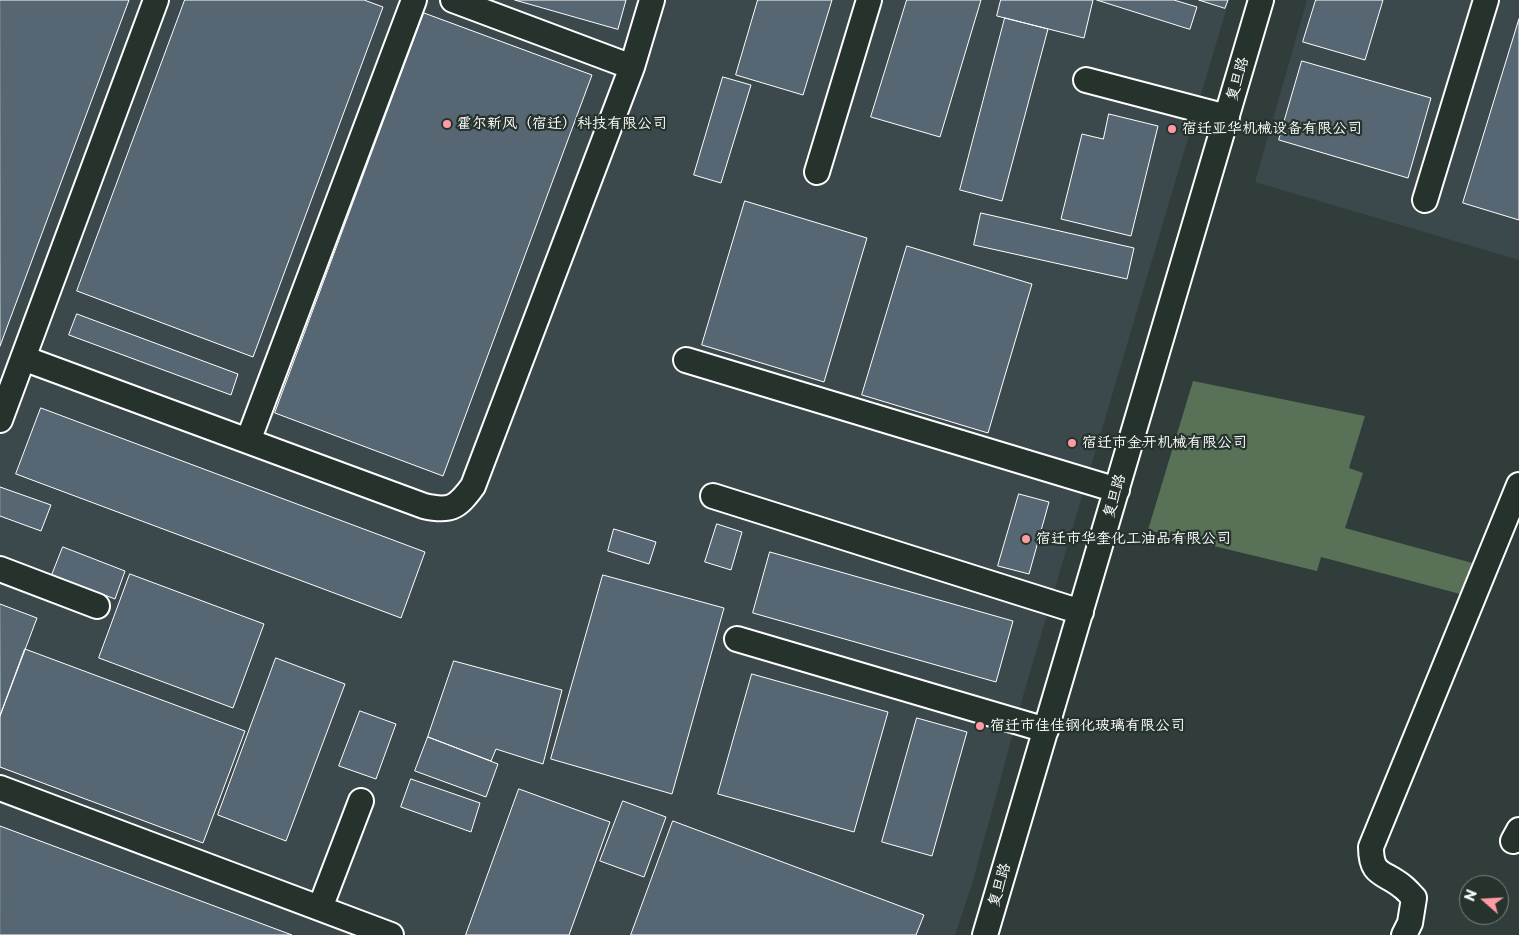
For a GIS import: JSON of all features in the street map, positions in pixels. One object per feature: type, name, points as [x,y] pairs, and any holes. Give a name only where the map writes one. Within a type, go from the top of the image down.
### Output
[{"type":"street","points":[[0,420],[156,0]]},
{"type":"street","points":[[248,441],[414,0]]},
{"type":"street","points":[[452,0],[632,67]]},
{"type":"street","points":[[23,358],[424,506],[439,509],[454,506],[464,498],[473,486],[632,67],[652,0]]},
{"type":"street","points":[[817,172],[868,0]]},
{"type":"street","name":"复旦路","points":[[985,935],[1262,0]]},
{"type":"street","points":[[1425,200],[1486,0]]},
{"type":"street","points":[[1086,80],[1227,117]]},
{"type":"street","points":[[686,360],[1117,490]]},
{"type":"street","points":[[1404,935],[1410,923],[1414,898],[1402,886],[1381,874],[1371,861],[1370,846],[1519,485]]},
{"type":"street","points":[[713,496],[1081,612]]},
{"type":"street","points":[[0,569],[97,606]]},
{"type":"street","points":[[737,639],[1046,730]]},
{"type":"street","points":[[0,788],[320,908],[379,933]]},
{"type":"street","points":[[320,908],[361,801]]},
{"type":"shaded area","points":[[0,0],[1229,0],[1025,689],[972,884],[955,935],[0,935]]},
{"type":"shaded area","points":[[1307,0],[1519,0],[1519,260],[1255,182]]},
{"type":"green space","points":[[1193,381],[1365,416],[1349,468],[1363,473],[1345,528],[1476,564],[1464,595],[1321,557],[1317,571],[1148,530]]},
{"type":"building","points":[[0,0],[129,0],[0,346]]},
{"type":"building","points":[[185,0],[364,0],[383,7],[253,357],[77,291]]},
{"type":"building","points":[[515,0],[626,0],[618,29]]},
{"type":"building","points":[[758,0],[832,0],[803,95],[736,75]]},
{"type":"building","points":[[907,0],[981,0],[940,137],[871,117]]},
{"type":"building","points":[[1001,0],[1093,0],[1084,38],[997,16]]},
{"type":"building","points":[[1097,0],[1174,0],[1197,7],[1190,29]]},
{"type":"building","points":[[1199,0],[1228,0],[1225,8]]},
{"type":"building","points":[[1316,0],[1383,0],[1365,60],[1303,42]]},
{"type":"building","points":[[424,13],[592,75],[443,476],[275,413]]},
{"type":"building","points":[[1005,18],[1048,29],[1002,201],[960,190]]},
{"type":"building","points":[[1519,19],[1519,220],[1463,203]]},
{"type":"building","points":[[1302,61],[1431,98],[1408,178],[1279,140]]},
{"type":"building","points":[[723,77],[751,85],[721,183],[694,175]]},
{"type":"building","points":[[1109,114],[1158,126],[1131,236],[1061,219],[1082,134],[1103,139]]},
{"type":"building","points":[[745,201],[867,238],[824,382],[702,345]]},
{"type":"building","points":[[981,213],[1134,248],[1127,279],[974,245]]},
{"type":"building","points":[[907,246],[1032,284],[988,433],[862,395]]},
{"type":"building","points":[[77,314],[238,374],[231,395],[69,335]]},
{"type":"building","points":[[41,408],[425,552],[401,618],[16,474]]},
{"type":"building","points":[[0,487],[51,505],[41,531],[0,516]]},
{"type":"building","points":[[1019,494],[1049,502],[1029,574],[998,566]]},
{"type":"building","points":[[717,524],[742,532],[731,570],[705,562]]},
{"type":"building","points":[[614,529],[656,542],[649,564],[608,551]]},
{"type":"building","points":[[63,547],[125,571],[115,599],[52,575]]},
{"type":"building","points":[[770,552],[1013,621],[996,682],[753,613]]},
{"type":"building","points":[[130,574],[264,624],[233,708],[99,658]]},
{"type":"building","points":[[603,575],[724,608],[672,794],[551,759]]},
{"type":"building","points":[[0,604],[37,618],[0,716]]},
{"type":"building","points":[[25,649],[245,731],[203,843],[0,767],[0,716]]},
{"type":"building","points":[[276,658],[345,684],[286,841],[218,815]]},
{"type":"building","points":[[454,661],[562,690],[543,764],[496,749],[491,761],[428,737]]},
{"type":"building","points":[[752,674],[888,712],[854,832],[718,794]]},
{"type":"building","points":[[360,711],[396,724],[376,779],[339,766]]},
{"type":"building","points":[[917,718],[967,732],[932,856],[882,842]]},
{"type":"building","points":[[428,737],[498,764],[486,797],[415,771]]},
{"type":"building","points":[[411,779],[480,803],[471,832],[401,807]]},
{"type":"building","points":[[519,789],[610,822],[569,935],[466,935]]},
{"type":"building","points":[[623,801],[666,817],[644,877],[600,861]]},
{"type":"building","points":[[673,821],[924,915],[916,935],[631,935]]},
{"type":"building","points":[[0,826],[292,935],[0,935]]},
{"type":"place","name":"霍尔新风（宿迁）科技有限公司","points":[[447,124]]},
{"type":"place","name":"宿迁亚华机械设备有限公司","points":[[1172,129]]},
{"type":"place","name":"宿迁市金开机械有限公司","points":[[1072,443]]},
{"type":"place","name":"宿迁市华奎化工油品有限公司","points":[[1026,539]]},
{"type":"place","name":"宿迁市佳佳钢化玻璃有限公司","points":[[980,726]]}]
